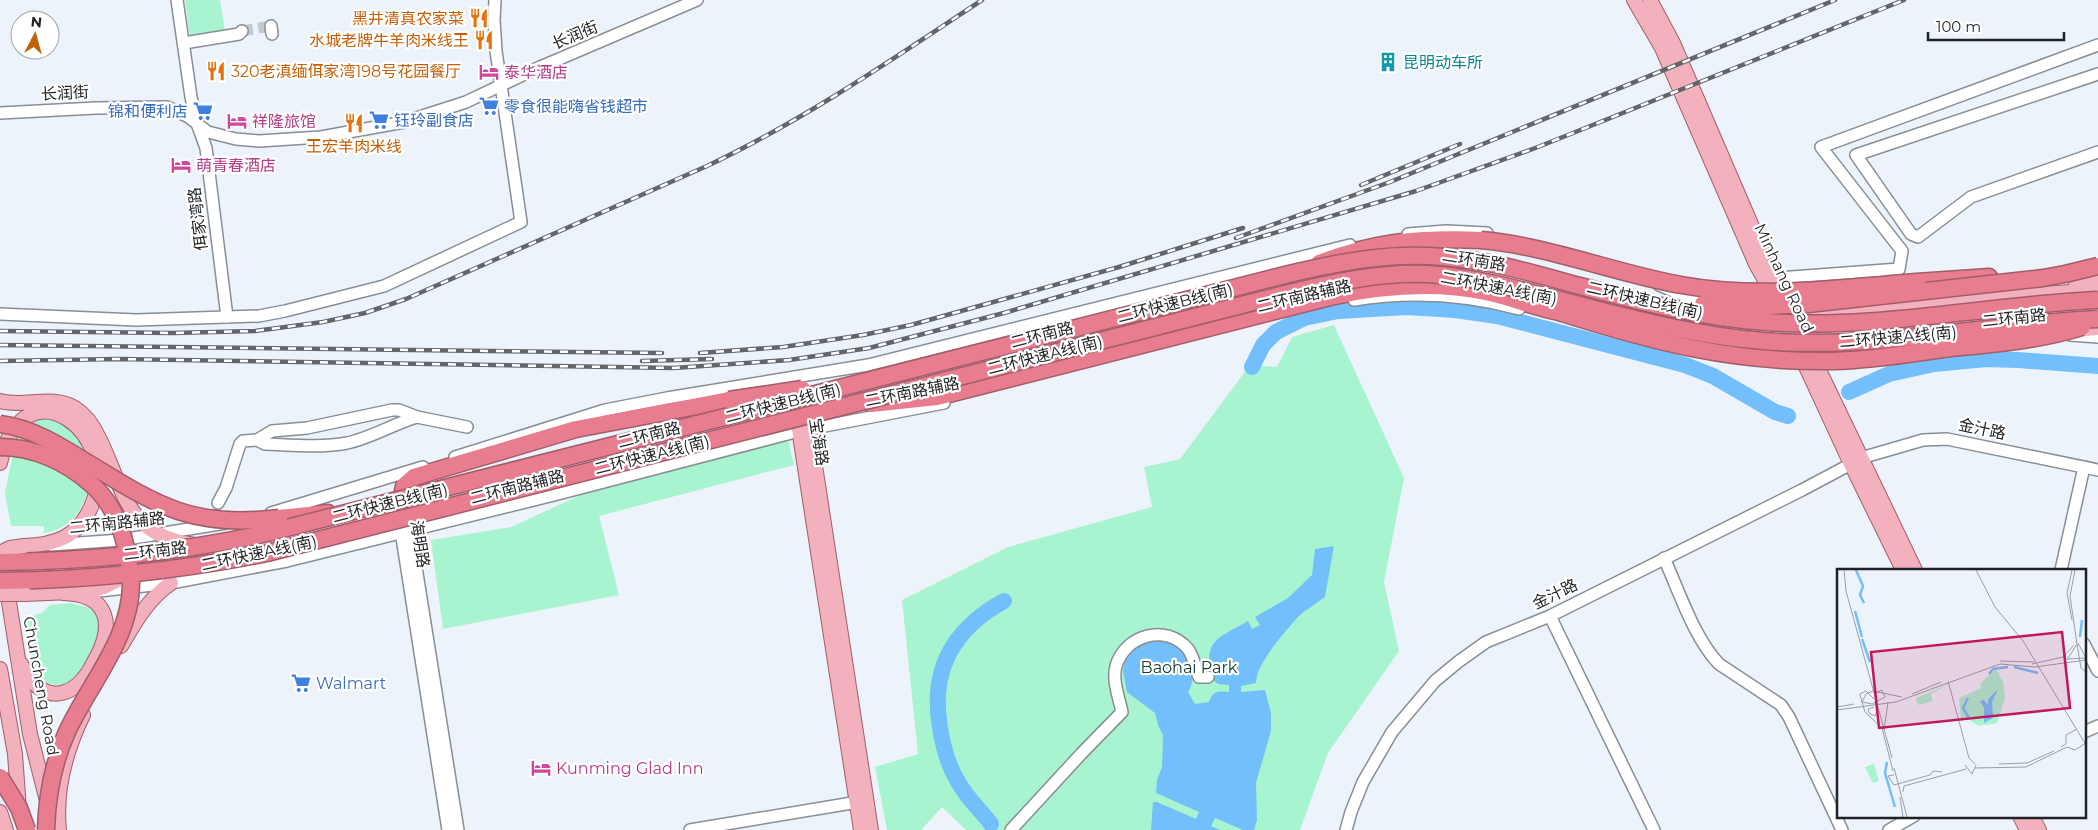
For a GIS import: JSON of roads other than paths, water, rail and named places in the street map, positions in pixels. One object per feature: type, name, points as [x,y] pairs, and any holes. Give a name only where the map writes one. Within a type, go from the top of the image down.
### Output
[{"type":"highway","points":[[1256,284],[1362,248],[1428,239],[1481,240],[1516,245],[1671,283],[1738,291],[1808,289],[2035,274],[2098,265]]},
{"type":"highway","name":"二环快速B线(南)","points":[[0,563],[91,560],[175,550],[399,509],[915,369],[1317,267],[1387,256],[1461,258],[1516,269],[1684,310],[1765,322],[1820,324],[1876,322],[2028,305],[2098,300]]},
{"type":"highway","points":[[1461,258],[1532,268],[1672,300],[1751,307],[1821,303],[2043,278],[2098,265]]},
{"type":"highway","name":"二环快速A线(南)","points":[[0,579],[70,579],[138,574],[187,568],[267,553],[1285,294],[1346,281],[1389,275],[1442,275],[1511,287],[1680,329],[1764,341],[1820,343],[1877,340],[2030,324],[2098,320]]},
{"type":"highway","points":[[1442,275],[1491,284],[1559,312]]},
{"type":"highway","points":[[1237,321],[1262,313],[1316,289],[1346,281]]},
{"type":"highway","points":[[802,418],[836,407],[922,399],[954,393],[1346,293],[1380,288],[1450,287],[1482,291],[1638,336],[1700,351],[1745,358],[1808,361],[1862,359],[2013,341],[2074,330],[2098,320]]},
{"type":"highway","points":[[0,424],[21,428],[41,436],[158,504],[179,512],[203,518],[231,521],[262,520],[355,510],[399,509],[404,486],[408,481],[418,476],[550,436],[594,425],[748,397],[862,380],[915,369]]},
{"type":"highway","points":[[0,447],[29,450],[53,458],[74,470],[93,485],[104,498],[116,518],[123,535],[129,563],[131,583],[125,618],[115,645],[78,710],[62,744],[52,777],[46,830]]},
{"type":"highway","points":[[0,776],[18,808],[27,830]]},
{"type":"main road","name":"Minhang Road","points":[[1634,0],[1662,48],[1756,264],[1788,314]]},
{"type":"main road","name":"Minhang Road","points":[[1650,0],[1673,43],[1766,259],[1777,278],[1788,314],[1804,352],[1856,461],[1903,569]]},
{"type":"main road","name":"二环南路","points":[[802,418],[1256,284],[1366,261],[1435,258],[1496,267],[1636,303],[1689,313],[1728,316],[1902,309],[2003,298]]},
{"type":"main road","name":"二环南路","points":[[0,579],[24,571],[136,558],[238,542],[399,509],[802,418],[1292,289],[1345,278],[1389,272],[1442,272],[1485,278],[1554,295],[1708,341],[1758,349],[1804,352],[1877,349],[2098,328]]},
{"type":"main road","points":[[2003,298],[2044,292],[2098,279]]},
{"type":"main road","points":[[2003,298],[2098,290]]},
{"type":"main road","points":[[0,401],[20,404],[53,401],[67,404],[80,411],[97,434],[117,485],[130,508],[144,524],[160,535],[196,545],[238,542]]},
{"type":"main road","points":[[0,463],[7,442],[15,427],[28,415],[42,412],[64,416],[77,425],[85,437],[96,464],[98,478],[96,494],[89,512],[78,528],[60,541],[10,548],[0,553]]},
{"type":"main road","name":"宝海路","points":[[802,418],[861,801],[861,830]]},
{"type":"main road","name":"Minhang Road","points":[[1856,461],[1914,569]]},
{"type":"main road","name":"二环南路","points":[[0,563],[24,571],[92,575],[159,568],[258,552],[399,509]]},
{"type":"main road","name":"Chuncheng Road","points":[[0,546],[13,637],[30,734],[54,830]]},
{"type":"main road","points":[[0,594],[62,593],[100,588],[131,574],[159,568]]},
{"type":"main road","points":[[59,830],[63,770],[82,718],[133,625],[154,597],[171,583]]},
{"type":"main road","points":[[13,637],[23,668],[36,686],[44,691],[58,694],[77,686],[97,658],[106,632],[106,620],[101,608],[91,599],[62,593]]},
{"type":"main road","points":[[0,669],[15,754],[21,830]]},
{"type":"main road","name":"宝海路","points":[[861,801],[871,830]]},
{"type":"main road","points":[[0,812],[6,830]]},
{"type":"main road","points":[[2021,818],[2027,830]]},
{"type":"main road","points":[[2033,818],[2039,830]]},
{"type":"street","name":"佴家湾路","points":[[177,0],[198,126],[206,148],[227,317]]},
{"type":"street","points":[[0,314],[136,320],[259,316],[384,286],[521,222],[494,32],[496,0]]},
{"type":"street","name":"长润街","points":[[0,113],[96,108],[167,107],[187,116],[208,132],[236,139],[259,141],[321,137],[404,122],[466,102],[697,0]]},
{"type":"street","points":[[184,43],[242,34]]},
{"type":"street","points":[[1902,251],[1821,147],[2098,45]]},
{"type":"street","points":[[1918,237],[1911,234],[1856,154],[2098,74]]},
{"type":"street","points":[[1777,278],[1899,269],[1902,251],[1971,197],[2098,152]]},
{"type":"street","name":"二环南路辅路","points":[[24,546],[91,544],[160,535],[262,515],[605,410],[896,359],[1323,252],[1378,239],[1424,232],[1475,232],[1542,244],[1604,262],[1716,309],[1756,315],[1788,314]]},
{"type":"street","name":"二环南路辅路","points":[[62,593],[171,583],[287,561],[406,531],[802,418],[951,401],[1315,308],[1365,299],[1402,295],[1438,295],[1480,300],[1593,329],[1663,343],[1738,351],[1804,352]]},
{"type":"street","points":[[1984,338],[2048,334],[2098,337]]},
{"type":"street","points":[[793,378],[802,418]]},
{"type":"street","points":[[218,503],[226,488],[240,444],[243,441],[257,440],[272,431],[307,428],[392,410],[399,410],[417,417],[467,427]]},
{"type":"street","points":[[257,440],[265,444],[324,446],[341,444],[417,417]]},
{"type":"street","name":"金汁路","points":[[1346,830],[1351,812],[1374,760],[1410,708],[1435,681],[1458,662],[1486,642],[1550,616],[1856,461],[1923,440],[1947,439],[2098,470]]},
{"type":"street","points":[[2061,569],[2084,467]]},
{"type":"street","name":"海明路","points":[[397,474],[399,509],[406,531],[448,830]]},
{"type":"street","points":[[1664,558],[1710,655],[1719,664],[1781,705],[1789,717],[1842,830]]},
{"type":"street","name":"海明路","points":[[414,584],[458,830]]},
{"type":"street","points":[[1550,616],[1654,830]]},
{"type":"street","points":[[1011,830],[1122,712],[1115,683],[1116,667],[1122,653],[1133,643],[1145,636],[1155,634],[1178,640],[1189,651],[1200,677],[1208,677]]},
{"type":"street","points":[[2086,648],[2098,671]]},
{"type":"street","points":[[2086,731],[2098,726]]},
{"type":"street","points":[[690,830],[861,801]]},
{"type":"street","points":[[1889,830],[1910,818]]},
{"type":"water","points":[[1334,546],[1325,597],[1300,615],[1278,640],[1261,667],[1256,683],[1241,686],[1241,692],[1265,690],[1271,713],[1271,731],[1256,783],[1257,820],[1254,830],[1243,830],[1215,818],[1211,826],[1220,830],[1151,830],[1153,802],[1196,819],[1199,812],[1156,793],[1157,780],[1162,767],[1163,735],[1155,713],[1127,692],[1123,671],[1125,661],[1135,646],[1159,637],[1180,646],[1188,654],[1193,676],[1188,692],[1195,704],[1209,702],[1216,692],[1229,692],[1229,685],[1218,684],[1212,679],[1209,656],[1215,642],[1248,621],[1252,629],[1260,625],[1255,617],[1288,598],[1312,575],[1315,549]]},
{"type":"waterway","points":[[1252,367],[1263,345],[1276,332],[1304,318],[1338,311],[1407,307],[1455,310],[1497,316],[1685,365],[1713,376],[1775,412],[1788,416]]},
{"type":"waterway","points":[[1849,392],[1889,374],[1934,364],[1986,359],[2098,366]]},
{"type":"waterway","points":[[991,824],[970,800],[948,761],[940,727],[939,687],[942,669],[949,653],[959,638],[971,624],[1004,601]]},
{"type":"tunnel","points":[[242,31],[271,26]]},
{"type":"railway","points":[[0,331],[173,333],[255,331],[323,322],[365,313],[406,299],[707,166],[743,148],[848,88],[982,0]]},
{"type":"railway","points":[[1236,238],[1390,182],[1835,0]]},
{"type":"railway","points":[[0,361],[119,359],[674,368],[789,360],[869,348],[1004,313],[1416,191],[1538,147],[1904,0]]},
{"type":"railway","points":[[1361,185],[1460,144]]},
{"type":"railway","points":[[700,353],[783,347],[863,335],[911,325],[1119,267],[1243,228]]},
{"type":"railway","points":[[0,345],[662,353]]},
{"type":"railway","points":[[642,361],[712,359]]},
{"type":"place","name":"黑井清真农家菜","points":[[479,18]]},
{"type":"place","name":"水城老牌牛羊肉米线王","points":[[484,40]]},
{"type":"place","name":"昆明动车所","points":[[1388,62]]},
{"type":"place","name":"320老滇缅佴家湾198号花园餐厅","points":[[216,71]]},
{"type":"place","name":"泰华酒店","points":[[489,72]]},
{"type":"place","name":"零食很能嗨省钱超市","points":[[489,106]]},
{"type":"place","name":"锦和便利店","points":[[203,111]]},
{"type":"place","name":"钰玲副食店","points":[[379,120]]},
{"type":"place","name":"祥隆旅馆","points":[[237,121]]},
{"type":"place","name":"王宏羊肉米线","points":[[354,123]]},
{"type":"place","name":"萌青春酒店","points":[[181,165]]},
{"type":"place","name":"Walmart","points":[[301,683]]},
{"type":"place","name":"Kunming Glad Inn","points":[[541,768]]},
{"type":"park label","name":"Baohai Park","points":[[1189,667]]}]
